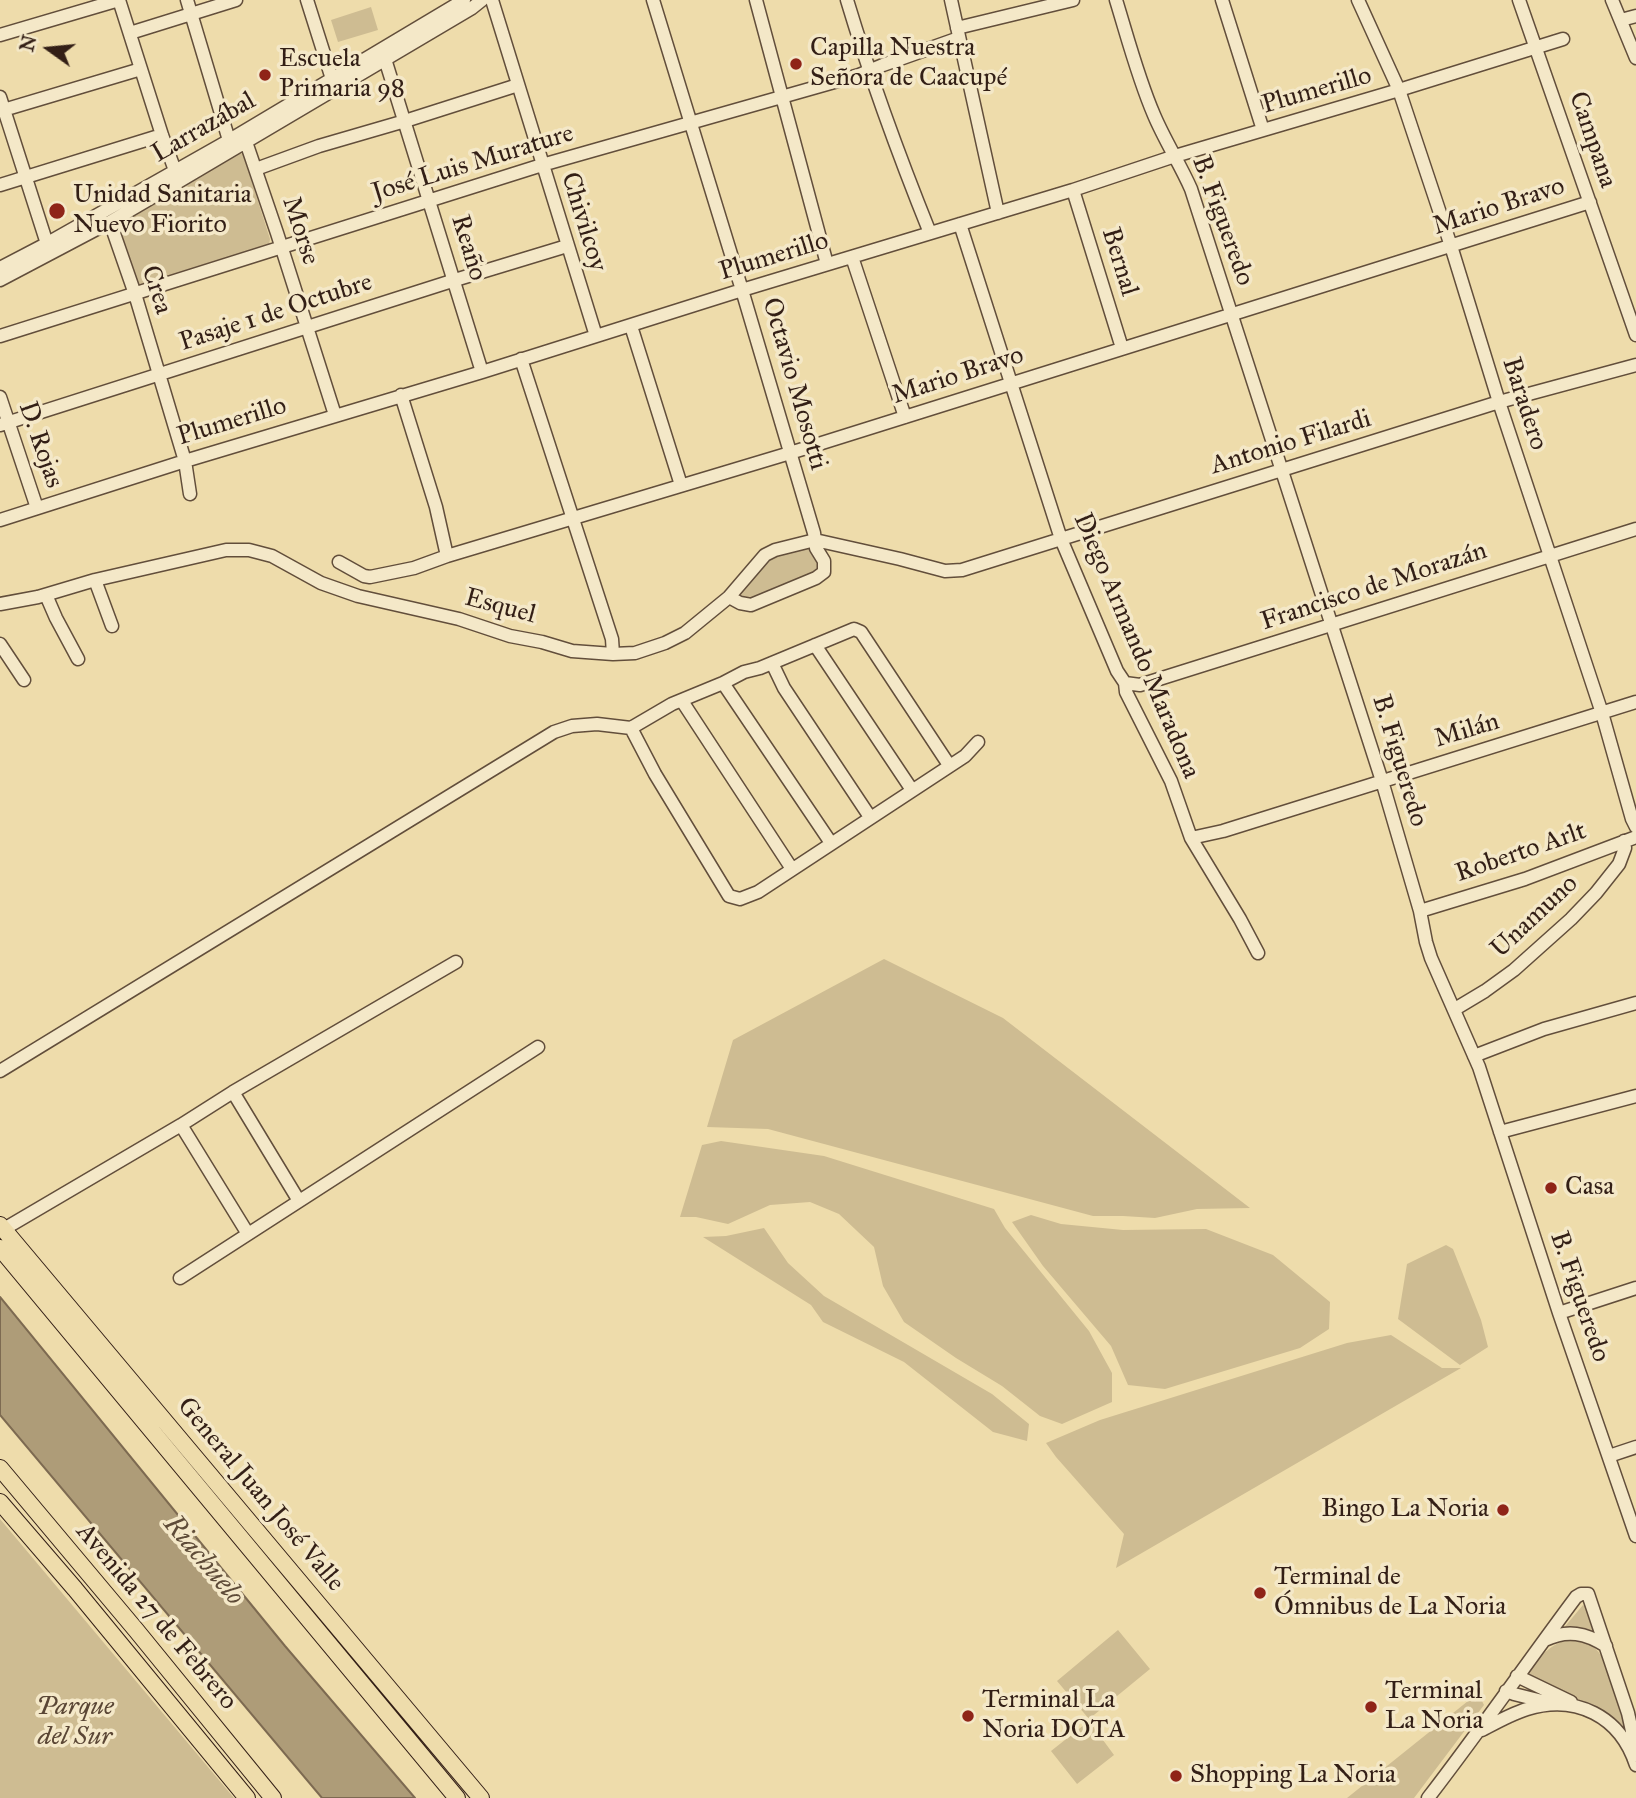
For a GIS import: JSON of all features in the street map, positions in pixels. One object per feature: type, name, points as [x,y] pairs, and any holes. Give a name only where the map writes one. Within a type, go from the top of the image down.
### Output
[{"type":"main road","name":"General Juan José Valle","points":[[2,1227],[481,1798]]},
{"type":"main road","name":"General Juan José Valle","points":[[0,1248],[457,1798]]},
{"type":"main road","name":"Avenida 27 de Febrero","points":[[0,1468],[273,1798]]},
{"type":"main road","name":"Avenida 27 de Febrero","points":[[0,1502],[247,1798]]},
{"type":"street","points":[[0,35],[119,0],[177,176]]},
{"type":"street","points":[[187,0],[231,145]]},
{"type":"street","points":[[130,33],[236,0]]},
{"type":"street","points":[[307,0],[335,83]]},
{"type":"street","name":"Larrazábal","points":[[231,145],[246,142],[464,0]]},
{"type":"street","name":"Larrazábal","points":[[0,280],[48,249],[335,83],[385,59],[482,0]]},
{"type":"street","name":"Chivilcoy","points":[[492,0],[596,336]]},
{"type":"street","name":"Octavio Mosotti","points":[[653,0],[742,290],[816,548],[825,566],[820,576],[760,602],[740,603],[729,597]]},
{"type":"street","points":[[756,0],[827,264]]},
{"type":"street","points":[[847,0],[868,71],[930,233]]},
{"type":"street","points":[[951,0],[998,213]]},
{"type":"street","name":"José Luis Murature","points":[[0,336],[542,165],[859,75],[958,33],[1073,0]]},
{"type":"street","name":"B. Figueredo","points":[[1116,0],[1142,85],[1165,139],[1191,189],[1382,781],[1431,958],[1474,1056],[1636,1535]]},
{"type":"street","points":[[1222,0],[1263,130]]},
{"type":"street","name":"Baradero","points":[[1358,0],[1399,90],[1602,713],[1636,827]]},
{"type":"street","name":"Campana","points":[[1519,0],[1636,335]]},
{"type":"street","points":[[1612,0],[1636,58]]},
{"type":"street","points":[[1621,20],[1636,16]]},
{"type":"street","name":"Plumerillo","points":[[0,520],[1563,38]]},
{"type":"street","name":"Reaño","points":[[385,59],[482,372]]},
{"type":"street","points":[[2,111],[141,69]]},
{"type":"street","points":[[256,169],[319,146],[518,85]]},
{"type":"street","points":[[0,97],[2,111],[48,249]]},
{"type":"street","points":[[0,185],[162,135]]},
{"type":"street","name":"Morse","points":[[246,142],[335,415]]},
{"type":"street","name":"Larrazábal","points":[[0,268],[110,222],[177,176]]},
{"type":"street","name":"Bernal","points":[[1073,190],[1122,348]]},
{"type":"street","name":"Mario Bravo","points":[[339,562],[370,577],[414,568],[1590,202]]},
{"type":"street","name":"Crea","points":[[110,222],[135,294],[185,461],[190,494]]},
{"type":"street","name":"Diego Armando Maradona","points":[[960,224],[1061,539],[1125,683],[1126,692],[1171,781],[1191,838],[1258,953]]},
{"type":"street","name":"Pasaje 1 de Octubre","points":[[4,423],[567,246]]},
{"type":"street","points":[[852,257],[905,417]]},
{"type":"street","points":[[631,326],[681,485]]},
{"type":"street","points":[[521,359],[612,639],[613,654]]},
{"type":"street","name":"Antonio Filardi","points":[[962,570],[1499,402],[1636,365]]},
{"type":"street","points":[[401,396],[436,507],[447,556]]},
{"type":"street","name":"D. Rojas","points":[[0,397],[4,423],[37,508]]},
{"type":"street","name":"Francisco de Morazán","points":[[1125,683],[1140,685],[1636,529]]},
{"type":"street","name":"Esquel","points":[[0,604],[226,550],[249,550],[272,556],[321,583],[358,596],[459,619],[510,636],[572,651],[613,654],[635,653],[678,637],[695,627],[729,597],[770,551],[815,540],[945,571],[962,570]]},
{"type":"street","points":[[95,580],[112,625]]},
{"type":"street","points":[[46,595],[78,659]]},
{"type":"street","points":[[0,1071],[561,728],[618,725],[631,728],[660,709],[744,672],[854,629],[861,632],[949,765]]},
{"type":"street","points":[[0,644],[24,680]]},
{"type":"street","points":[[815,645],[912,790]]},
{"type":"street","points":[[772,663],[784,688],[870,817]]},
{"type":"street","points":[[723,683],[831,843]]},
{"type":"street","points":[[682,701],[792,869]]},
{"type":"street","name":"Milán","points":[[1191,838],[1223,831],[1636,702]]},
{"type":"street","points":[[631,728],[654,774],[729,896],[740,899],[748,897],[965,756],[978,742]]},
{"type":"street","name":"Roberto Arlt","points":[[1420,911],[1525,879],[1630,839]]},
{"type":"street","name":"Unamuno","points":[[1455,1009],[1514,970],[1571,919],[1619,864],[1630,839]]},
{"type":"street","points":[[2,1227],[181,1125],[456,962]]},
{"type":"street","points":[[1474,1056],[1544,1029],[1636,1003]]},
{"type":"street","points":[[180,1278],[538,1047]]},
{"type":"street","points":[[233,1092],[299,1201]]},
{"type":"street","points":[[1500,1132],[1636,1096]]},
{"type":"street","points":[[181,1125],[248,1234]]},
{"type":"street","points":[[1559,1313],[1636,1288]]},
{"type":"street","points":[[1609,1456],[1636,1447]]},
{"type":"street","points":[[1427,1798],[1479,1732],[1576,1597],[1581,1594],[1588,1594],[1628,1713],[1634,1760]]},
{"type":"street","points":[[1544,1640],[1566,1633],[1576,1633],[1594,1639],[1606,1647]]},
{"type":"street","points":[[1517,1676],[1600,1717],[1625,1739],[1634,1760]]},
{"type":"street","points":[[1506,1691],[1555,1704],[1580,1707]]},
{"type":"street","points":[[1479,1732],[1517,1712],[1555,1704]]},
{"type":"green space","points":[[371,7],[378,30],[338,42],[331,20]]},
{"type":"green space","points":[[238,153],[243,154],[270,239],[269,245],[137,287],[114,223]]},
{"type":"green space","points":[[808,549],[815,554],[821,568],[817,573],[757,600],[739,594],[761,563],[783,551]]},
{"type":"green space","points":[[884,959],[1003,1018],[1250,1208],[1197,1209],[1155,1218],[1093,1216],[768,1129],[707,1127],[733,1040]]},
{"type":"green space","points":[[721,1141],[824,1156],[994,1209],[1005,1228],[1089,1331],[1112,1373],[1112,1402],[1062,1424],[1040,1416],[1002,1386],[904,1322],[883,1286],[874,1247],[839,1214],[810,1202],[770,1205],[728,1224],[696,1217],[680,1217],[702,1145]]},
{"type":"green space","points":[[1031,1215],[1061,1224],[1123,1230],[1206,1229],[1273,1255],[1330,1302],[1329,1329],[1300,1348],[1165,1389],[1128,1385],[1111,1346],[1043,1266],[1012,1222]]},
{"type":"green space","points":[[764,1228],[788,1263],[824,1296],[992,1394],[1029,1424],[1027,1441],[993,1432],[904,1362],[823,1322],[811,1305],[703,1237],[726,1236]]},
{"type":"green space","points":[[1446,1245],[1453,1249],[1481,1320],[1488,1347],[1460,1365],[1398,1319],[1407,1264]]},
{"type":"green space","points":[[1391,1335],[1442,1368],[1461,1368],[1116,1568],[1124,1534],[1046,1443],[1100,1420],[1347,1343]]},
{"type":"green space","name":"Parque del Sur","points":[[0,1519],[234,1798],[0,1798]]},
{"type":"green space","points":[[1583,1605],[1594,1634],[1562,1630]]},
{"type":"green space","points":[[1118,1630],[1150,1669],[1089,1719],[1057,1681]]},
{"type":"green space","points":[[1567,1640],[1589,1644],[1601,1655],[1626,1731],[1603,1711],[1524,1677],[1548,1650]]},
{"type":"green space","points":[[1478,1693],[1484,1705],[1414,1798],[1347,1798]]},
{"type":"green space","points":[[1089,1721],[1114,1755],[1077,1784],[1051,1751]]},
{"type":"water","name":"Riachuelo","points":[[0,1297],[285,1646],[415,1798],[322,1798],[0,1415]]},
{"type":"place","name":"Capilla Nuestra Señora de Caacupé","points":[[796,64]]},
{"type":"place","name":"Escuela Primaria 98","points":[[265,75]]},
{"type":"place","name":"Unidad Sanitaria Nuevo Fiorito","points":[[57,211]]},
{"type":"place","name":"Casa","points":[[1551,1188]]},
{"type":"place","name":"Bingo La Noria","points":[[1503,1510]]},
{"type":"place","name":"Terminal de Ómnibus de La Noria","points":[[1260,1593]]},
{"type":"place","name":"Terminal La Noria","points":[[1371,1707]]},
{"type":"place","name":"Terminal La Noria DOTA","points":[[968,1716]]},
{"type":"place","name":"Shopping La Noria","points":[[1176,1776]]}]
